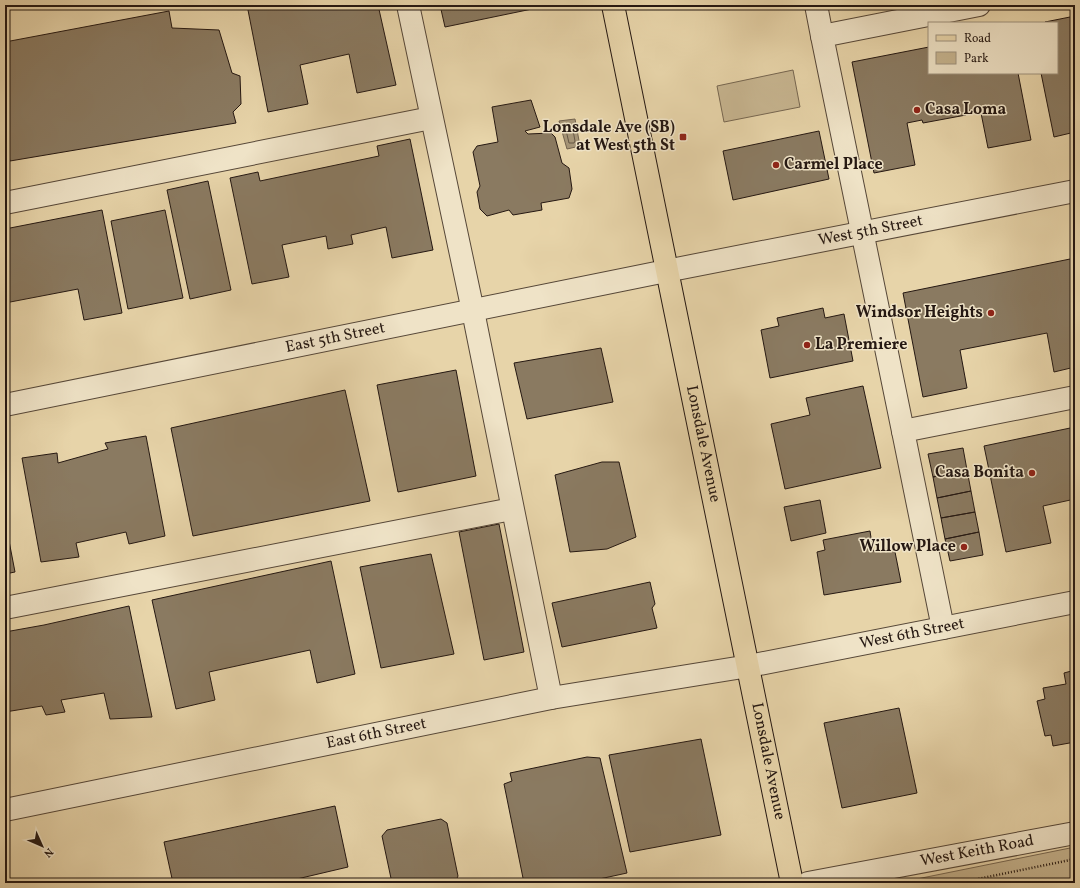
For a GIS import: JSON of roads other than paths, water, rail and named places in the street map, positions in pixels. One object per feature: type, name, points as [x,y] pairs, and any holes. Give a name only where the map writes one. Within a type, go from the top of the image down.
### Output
[{"type":"main road","name":"Lonsdale Avenue","points":[[613,5],[666,271],[749,666],[792,883]]},
{"type":"street","points":[[408,5],[473,311],[551,698]]},
{"type":"street","points":[[816,5],[943,628]]},
{"type":"street","points":[[822,36],[979,5]]},
{"type":"street","points":[[5,203],[431,118]]},
{"type":"street","name":"West 5th Street","points":[[666,271],[862,234],[1075,191]]},
{"type":"street","name":"East 5th Street","points":[[5,406],[666,271]]},
{"type":"street","points":[[903,431],[1075,396]]},
{"type":"street","points":[[5,608],[512,509]]},
{"type":"street","name":"West 6th Street","points":[[749,666],[1075,602]]},
{"type":"street","name":"East 6th Street","points":[[5,810],[551,698],[749,666]]},
{"type":"street","name":"West Keith Road","points":[[808,883],[1075,833]]},
{"type":"water","points":[[575,119],[580,146],[567,149],[559,121]]},
{"type":"place","name":"Casa Loma","points":[[917,110]]},
{"type":"place","name":"Lonsdale Ave (SB) at West 5th St","points":[[683,137]]},
{"type":"place","name":"Carmel Place","points":[[776,165]]},
{"type":"place","name":"Windsor Heights","points":[[991,313]]},
{"type":"place","name":"La Premiere","points":[[807,345]]},
{"type":"place","name":"Casa Bonita","points":[[1032,473]]},
{"type":"place","name":"Willow Place","points":[[964,547]]}]
